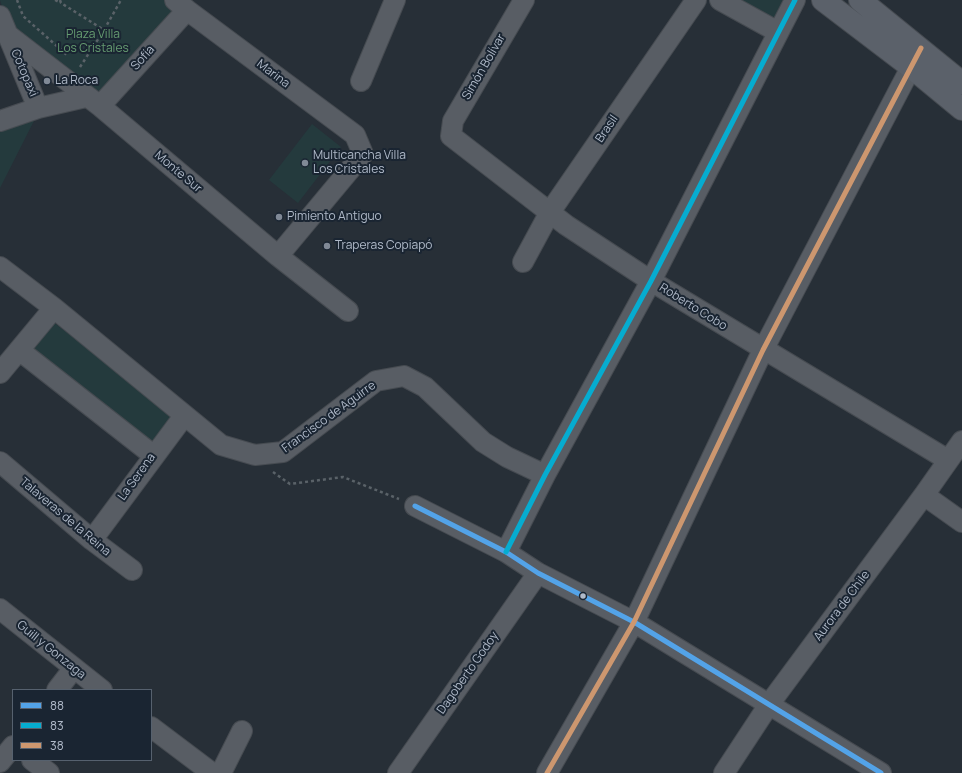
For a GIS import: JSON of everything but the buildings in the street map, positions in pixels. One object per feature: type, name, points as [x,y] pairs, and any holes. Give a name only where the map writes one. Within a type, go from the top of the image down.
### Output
[{"type":"main road","points":[[824,0],[916,58],[962,83]]},
{"type":"main road","points":[[860,0],[960,104]]},
{"type":"street","points":[[362,81],[395,0]]},
{"type":"street","name":"Simón Bolívar","points":[[451,136],[453,121],[524,0]]},
{"type":"street","name":"Brasil","points":[[522,262],[550,212],[696,0]]},
{"type":"street","points":[[720,0],[778,32]]},
{"type":"street","points":[[506,552],[545,475],[651,281],[795,0]]},
{"type":"street","name":"Sofía","points":[[93,101],[181,5]]},
{"type":"street","name":"Marina","points":[[181,5],[355,135],[363,154],[278,256]]},
{"type":"street","name":"Cotopaxi","points":[[0,16],[38,108]]},
{"type":"street","name":"Monte Sur","points":[[8,35],[93,101],[278,256],[348,311]]},
{"type":"street","points":[[547,773],[634,622],[763,350],[916,58]]},
{"type":"street","points":[[0,121],[38,108],[93,101]]},
{"type":"street","name":"Roberto Cobo","points":[[451,136],[550,212],[651,281],[763,350],[948,460]]},
{"type":"street","name":"Francisco de Aguirre","points":[[0,267],[54,308],[184,416],[221,444],[255,455],[283,452],[376,381],[404,376],[425,386],[483,442],[507,457],[545,475]]},
{"type":"street","points":[[0,373],[54,308]]},
{"type":"street","points":[[19,350],[153,455]]},
{"type":"street","name":"La Serena","points":[[92,540],[153,455],[184,416]]},
{"type":"street","name":"Aurora de Chile","points":[[724,773],[770,703],[924,495],[962,441]]},
{"type":"street","name":"Talaveras de la Reina","points":[[0,462],[92,540],[132,570]]},
{"type":"street","points":[[924,495],[962,522]]},
{"type":"street","points":[[415,506],[506,552],[538,573],[634,622],[770,703],[881,773]]},
{"type":"street","name":"Dagoberto Godoy","points":[[398,773],[538,573]]},
{"type":"street","name":"Guill y Gonzaga","points":[[0,609],[101,689]]},
{"type":"street","points":[[58,689],[74,668]]},
{"type":"street","points":[[152,728],[212,773]]},
{"type":"street","points":[[221,773],[242,731]]},
{"type":"street","points":[[0,735],[12,745]]},
{"type":"street","points":[[0,762],[12,747]]},
{"type":"street","points":[[33,761],[49,773]]},
{"type":"path","points":[[17,0],[23,16],[68,56]]},
{"type":"path","points":[[55,0],[104,30]]},
{"type":"path","points":[[80,66],[104,30],[121,0]]},
{"type":"path","points":[[74,62],[86,72]]},
{"type":"path","points":[[271,471],[290,484],[343,477],[415,506]]},
{"type":"green space","name":"Plaza Villa Los Cristales","points":[[0,0],[167,0],[177,9],[102,97],[10,33]]},
{"type":"green space","points":[[739,0],[788,0],[777,22]]},
{"type":"green space","points":[[39,111],[0,188],[0,125]]},
{"type":"green space","name":"Multicancha Villa Los Cristales","points":[[312,124],[341,147],[298,203],[269,180]]},
{"type":"green space","points":[[53,322],[175,413],[150,447],[30,355]]},
{"type":"transit line","name":"83","points":[[506,552],[545,475],[651,281],[795,0]]},
{"type":"transit line","name":"38","points":[[547,773],[634,622],[763,350],[921,48]]},
{"type":"transit line","name":"88","points":[[415,506],[506,552],[538,573],[634,622],[881,773]]},
{"type":"place","name":"La Roca","points":[[47,81]]},
{"type":"place","name":"Multicancha Villa Los Cristales","points":[[305,163]]},
{"type":"place","name":"Pimiento Antiguo","points":[[279,217]]},
{"type":"place","name":"Traperas Copiapó","points":[[327,246]]}]
